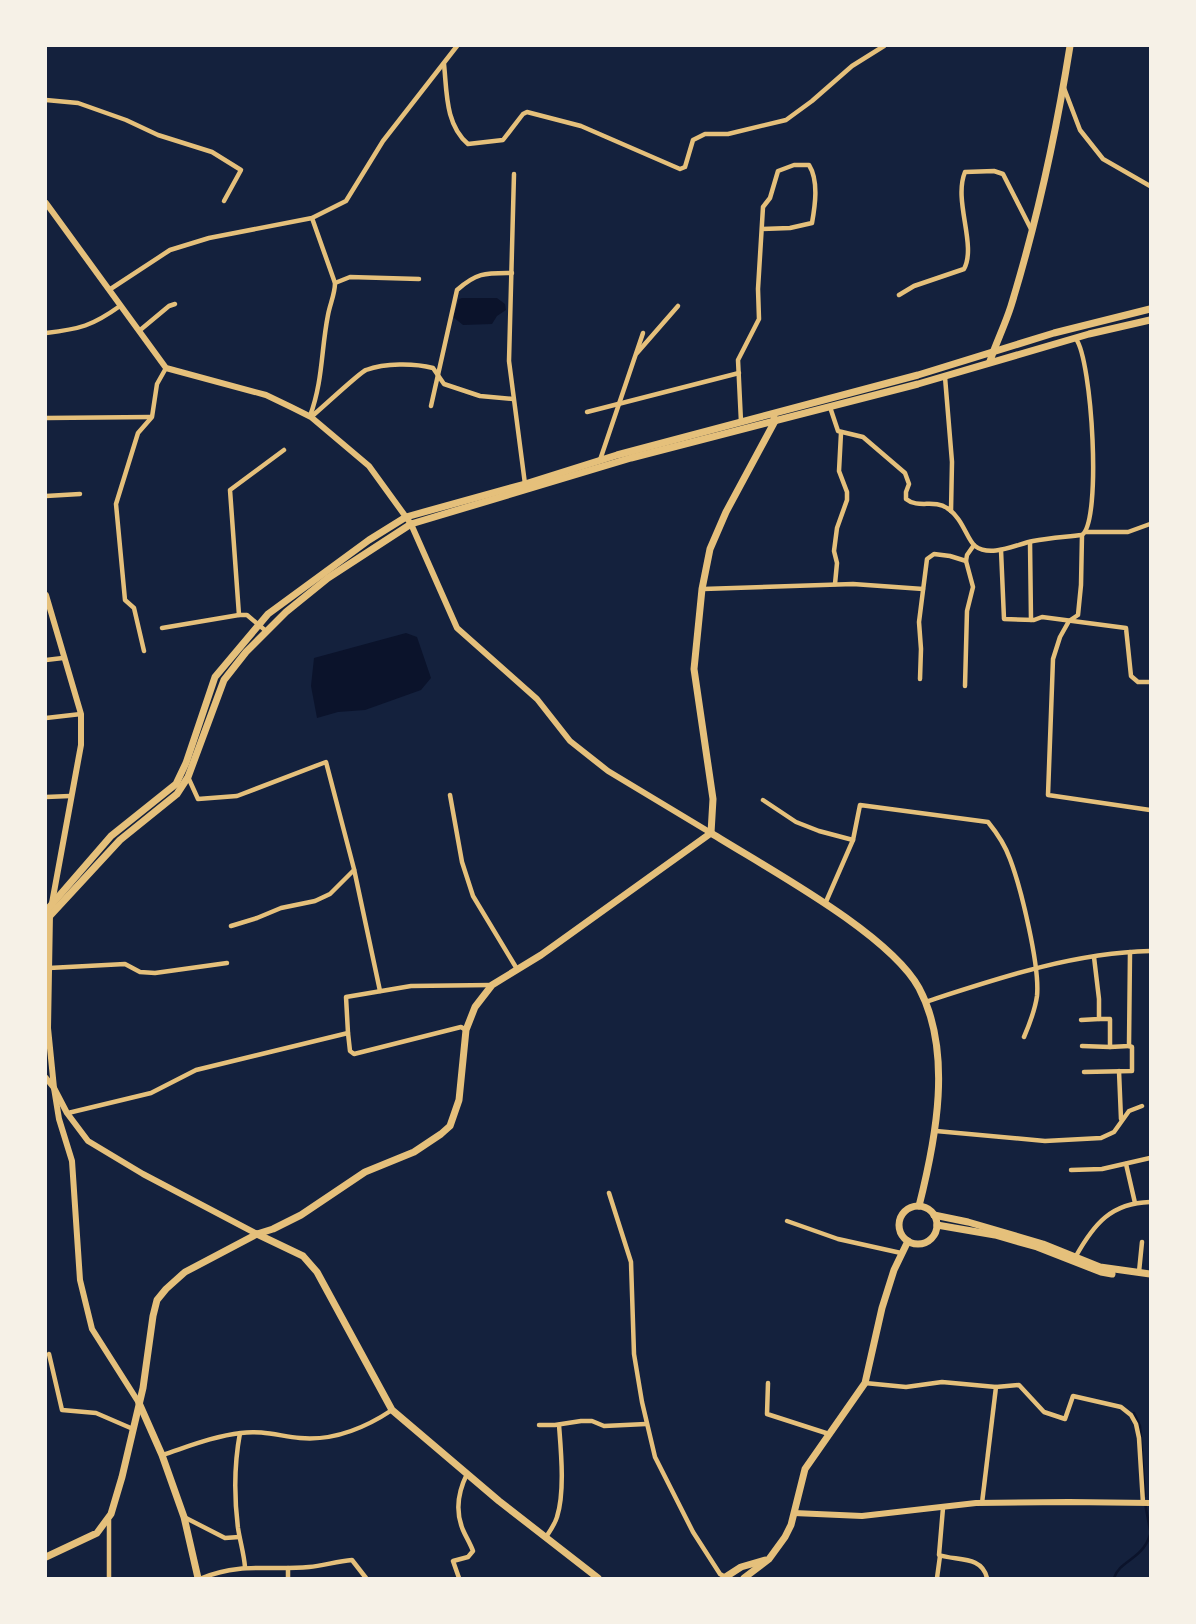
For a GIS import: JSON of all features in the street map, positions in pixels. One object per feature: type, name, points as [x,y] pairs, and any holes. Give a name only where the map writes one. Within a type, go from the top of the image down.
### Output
[{"type":"main road","points":[[990,361],[1010,309],[1032,231],[1070,46]]},
{"type":"main road","points":[[47,915],[52,904],[111,836],[176,784],[186,763],[215,677],[262,628],[328,578],[403,528],[408,520],[774,417],[1054,333],[1150,309]]},
{"type":"main road","points":[[47,915],[120,840],[177,794],[188,777],[224,680],[262,628],[268,614],[369,540],[408,520],[600,460],[741,422],[830,406],[1150,320]]},
{"type":"main road","points":[[711,833],[713,799],[694,668],[702,589],[710,549],[774,417]]},
{"type":"main road","points":[[711,833],[825,904],[890,953],[908,972],[925,1002],[934,1039],[938,1076],[936,1131],[919,1206]]},
{"type":"main road","points":[[46,1557],[97,1533],[109,1517],[122,1477],[139,1403],[157,1300],[166,1289],[185,1272],[257,1234],[301,1216],[355,1178],[414,1152],[450,1126],[459,1100],[466,1030],[475,1007],[492,985],[617,902],[711,833]]},
{"type":"main road","points":[[934,1215],[937,1225],[927,1242],[918,1244],[908,1241],[901,1234],[900,1220],[909,1209],[919,1206],[934,1215],[980,1225],[1076,1256],[1100,1267],[1150,1277]]},
{"type":"main road","points":[[937,1225],[995,1235],[1027,1244],[1101,1272],[1150,1277]]},
{"type":"main road","points":[[257,1234],[303,1256],[317,1272],[392,1410],[467,1474],[598,1578]]},
{"type":"main road","points":[[744,1578],[769,1559],[785,1537],[806,1469],[865,1383],[882,1308],[908,1241]]},
{"type":"main road","points":[[139,1403],[162,1455],[184,1517],[200,1578]]},
{"type":"main road","points":[[726,1578],[741,1567],[769,1559]]},
{"type":"street","points":[[108,290],[170,250],[209,238],[312,218],[345,201],[383,141],[457,46]]},
{"type":"street","points":[[444,64],[450,117],[458,134],[468,144],[503,140],[527,112],[581,126],[680,169],[685,167],[693,140],[705,134],[728,134],[786,120],[852,66],[884,46]]},
{"type":"street","points":[[1063,88],[1080,130],[1103,159],[1150,186]]},
{"type":"street","points":[[46,100],[78,103],[158,135],[212,152],[241,170],[224,201]]},
{"type":"street","points":[[741,422],[738,360],[759,319],[762,229],[764,207],[770,198],[778,171],[794,165],[809,165],[814,173],[811,223],[790,228],[762,229]]},
{"type":"street","points":[[899,295],[914,286],[964,269],[968,262],[968,239],[963,221],[965,172],[994,171],[1003,174],[1032,231]]},
{"type":"street","points":[[514,174],[509,361],[525,484]]},
{"type":"street","points":[[46,203],[166,368],[265,395],[311,417],[369,466],[408,520],[457,628],[537,699],[576,746],[608,771],[711,833]]},
{"type":"street","points":[[311,417],[319,392],[335,283],[312,218]]},
{"type":"street","points":[[431,406],[457,290],[470,278],[485,273],[512,273]]},
{"type":"street","points":[[335,283],[350,276],[419,279]]},
{"type":"street","points":[[139,331],[175,304]]},
{"type":"street","points":[[46,333],[80,329],[100,320],[120,306]]},
{"type":"street","points":[[635,355],[678,306]]},
{"type":"street","points":[[600,460],[643,333]]},
{"type":"street","points":[[1076,338],[1082,346],[1086,364],[1093,440],[1091,510],[1084,534],[1076,618],[1069,621],[1060,637],[1053,659],[1048,794],[1050,797],[1106,802],[1150,810]]},
{"type":"street","points":[[311,417],[364,370],[421,365],[433,368],[444,384],[480,396],[513,399]]},
{"type":"street","points":[[144,652],[134,608],[125,600],[116,504],[138,433],[152,416],[157,384],[166,368]]},
{"type":"street","points":[[587,412],[739,373]]},
{"type":"street","points":[[945,376],[952,462],[951,511]]},
{"type":"street","points":[[830,406],[835,426],[841,432],[863,437],[905,473],[909,484],[905,496],[909,502],[917,505],[940,505],[951,511],[958,517],[974,545],[979,548],[1001,550],[1030,542],[1084,534],[1128,532],[1150,524]]},
{"type":"street","points":[[46,418],[152,416]]},
{"type":"street","points":[[835,584],[837,563],[834,551],[837,528],[847,500],[847,492],[839,471],[841,432]]},
{"type":"street","points":[[239,615],[230,490],[284,450]]},
{"type":"street","points":[[46,496],[80,494]]},
{"type":"street","points":[[1030,542],[1031,620]]},
{"type":"street","points":[[965,685],[967,611],[973,587],[966,561],[974,545]]},
{"type":"street","points":[[1001,550],[1003,618],[1031,620],[1042,617],[1126,628],[1131,676],[1138,682],[1150,682]]},
{"type":"street","points":[[920,679],[919,622],[929,556],[941,555],[966,561]]},
{"type":"street","points":[[702,589],[835,584],[923,589]]},
{"type":"street","points":[[46,595],[81,714],[81,745],[52,904]]},
{"type":"street","points":[[162,628],[239,615],[247,615],[262,628]]},
{"type":"street","points":[[46,660],[63,659]]},
{"type":"street","points":[[46,718],[81,714]]},
{"type":"street","points":[[188,777],[198,799],[237,796],[326,762],[354,869],[380,991]]},
{"type":"street","points":[[450,795],[463,862],[473,896],[517,970]]},
{"type":"street","points":[[46,797],[70,796]]},
{"type":"street","points":[[763,800],[796,822],[818,831],[853,839]]},
{"type":"street","points":[[825,904],[853,839],[858,807],[862,805],[988,822],[1001,839],[1010,858],[1035,967],[1037,993],[1034,1011],[1024,1037]]},
{"type":"street","points":[[231,926],[281,908],[315,901],[330,894],[354,869]]},
{"type":"street","points":[[47,915],[48,1028],[59,1119],[72,1161],[80,1280],[92,1329],[139,1403]]},
{"type":"street","points":[[925,1002],[1035,967],[1150,951]]},
{"type":"street","points":[[1084,1072],[1132,1071],[1132,1047],[1129,1046],[1130,952]]},
{"type":"street","points":[[1094,957],[1099,1019]]},
{"type":"street","points":[[49,968],[125,964],[140,972],[155,973],[227,963]]},
{"type":"street","points":[[466,1030],[461,1027],[354,1054],[350,1052],[346,996],[411,986],[492,985]]},
{"type":"street","points":[[1081,1020],[1110,1019],[1110,1047]]},
{"type":"street","points":[[67,1113],[151,1093],[196,1070],[348,1033]]},
{"type":"street","points":[[1082,1046],[1129,1046]]},
{"type":"street","points":[[1119,1071],[1121,1120]]},
{"type":"street","points":[[46,1078],[88,1141],[143,1174],[257,1234]]},
{"type":"street","points":[[936,1131],[1045,1141],[1107,1136],[1114,1132],[1129,1111],[1142,1106]]},
{"type":"street","points":[[1072,1170],[1102,1168],[1150,1158]]},
{"type":"street","points":[[1126,1164],[1135,1203]]},
{"type":"street","points":[[609,1193],[631,1262],[634,1354],[646,1424],[655,1457],[693,1532],[720,1574],[726,1578]]},
{"type":"street","points":[[1076,1256],[1097,1222],[1135,1203],[1150,1202]]},
{"type":"street","points":[[787,1221],[838,1239],[902,1254]]},
{"type":"street","points":[[1139,1273],[1142,1242]]},
{"type":"street","points":[[49,1354],[62,1410],[96,1413],[133,1429]]},
{"type":"street","points":[[794,1513],[862,1517],[982,1503],[1147,1503],[1136,1424],[1131,1415],[1121,1407],[1073,1396],[1065,1419],[1044,1412],[1019,1385],[996,1387],[942,1382],[906,1387],[865,1383]]},
{"type":"street","points":[[768,1383],[767,1414],[830,1434]]},
{"type":"street","points":[[982,1503],[996,1387]]},
{"type":"street","points":[[162,1455],[240,1433],[261,1432],[298,1438],[328,1438],[377,1419],[392,1410]]},
{"type":"street","points":[[539,1425],[581,1421],[592,1421],[604,1426],[646,1424]]},
{"type":"street","points":[[546,1538],[557,1518],[558,1510],[561,1469],[559,1425]]},
{"type":"street","points":[[240,1433],[235,1458],[234,1486],[245,1567]]},
{"type":"street","points":[[459,1578],[453,1561],[468,1557],[472,1551],[458,1513],[461,1487],[467,1474]]},
{"type":"street","points":[[937,1578],[943,1508]]},
{"type":"street","points":[[109,1517],[109,1578]]},
{"type":"street","points":[[184,1517],[225,1538],[239,1537]]},
{"type":"street","points":[[940,1556],[975,1562],[983,1568],[987,1578]]},
{"type":"street","points":[[200,1578],[245,1567],[310,1567],[352,1560],[366,1578]]},
{"type":"street","points":[[288,1568],[288,1578]]},
{"type":"water","points":[[497,298],[505,304],[506,310],[497,316],[492,324],[463,325],[453,317],[459,299]]},
{"type":"water","points":[[406,633],[417,637],[431,678],[421,690],[365,710],[338,712],[317,718],[311,686],[314,658]]},
{"type":"waterway","points":[[1134,1413],[1140,1426],[1145,1496]]},
{"type":"waterway","points":[[1145,1503],[1150,1530]]},
{"type":"waterway","points":[[1114,1578],[1121,1567],[1142,1550],[1150,1535]]}]
